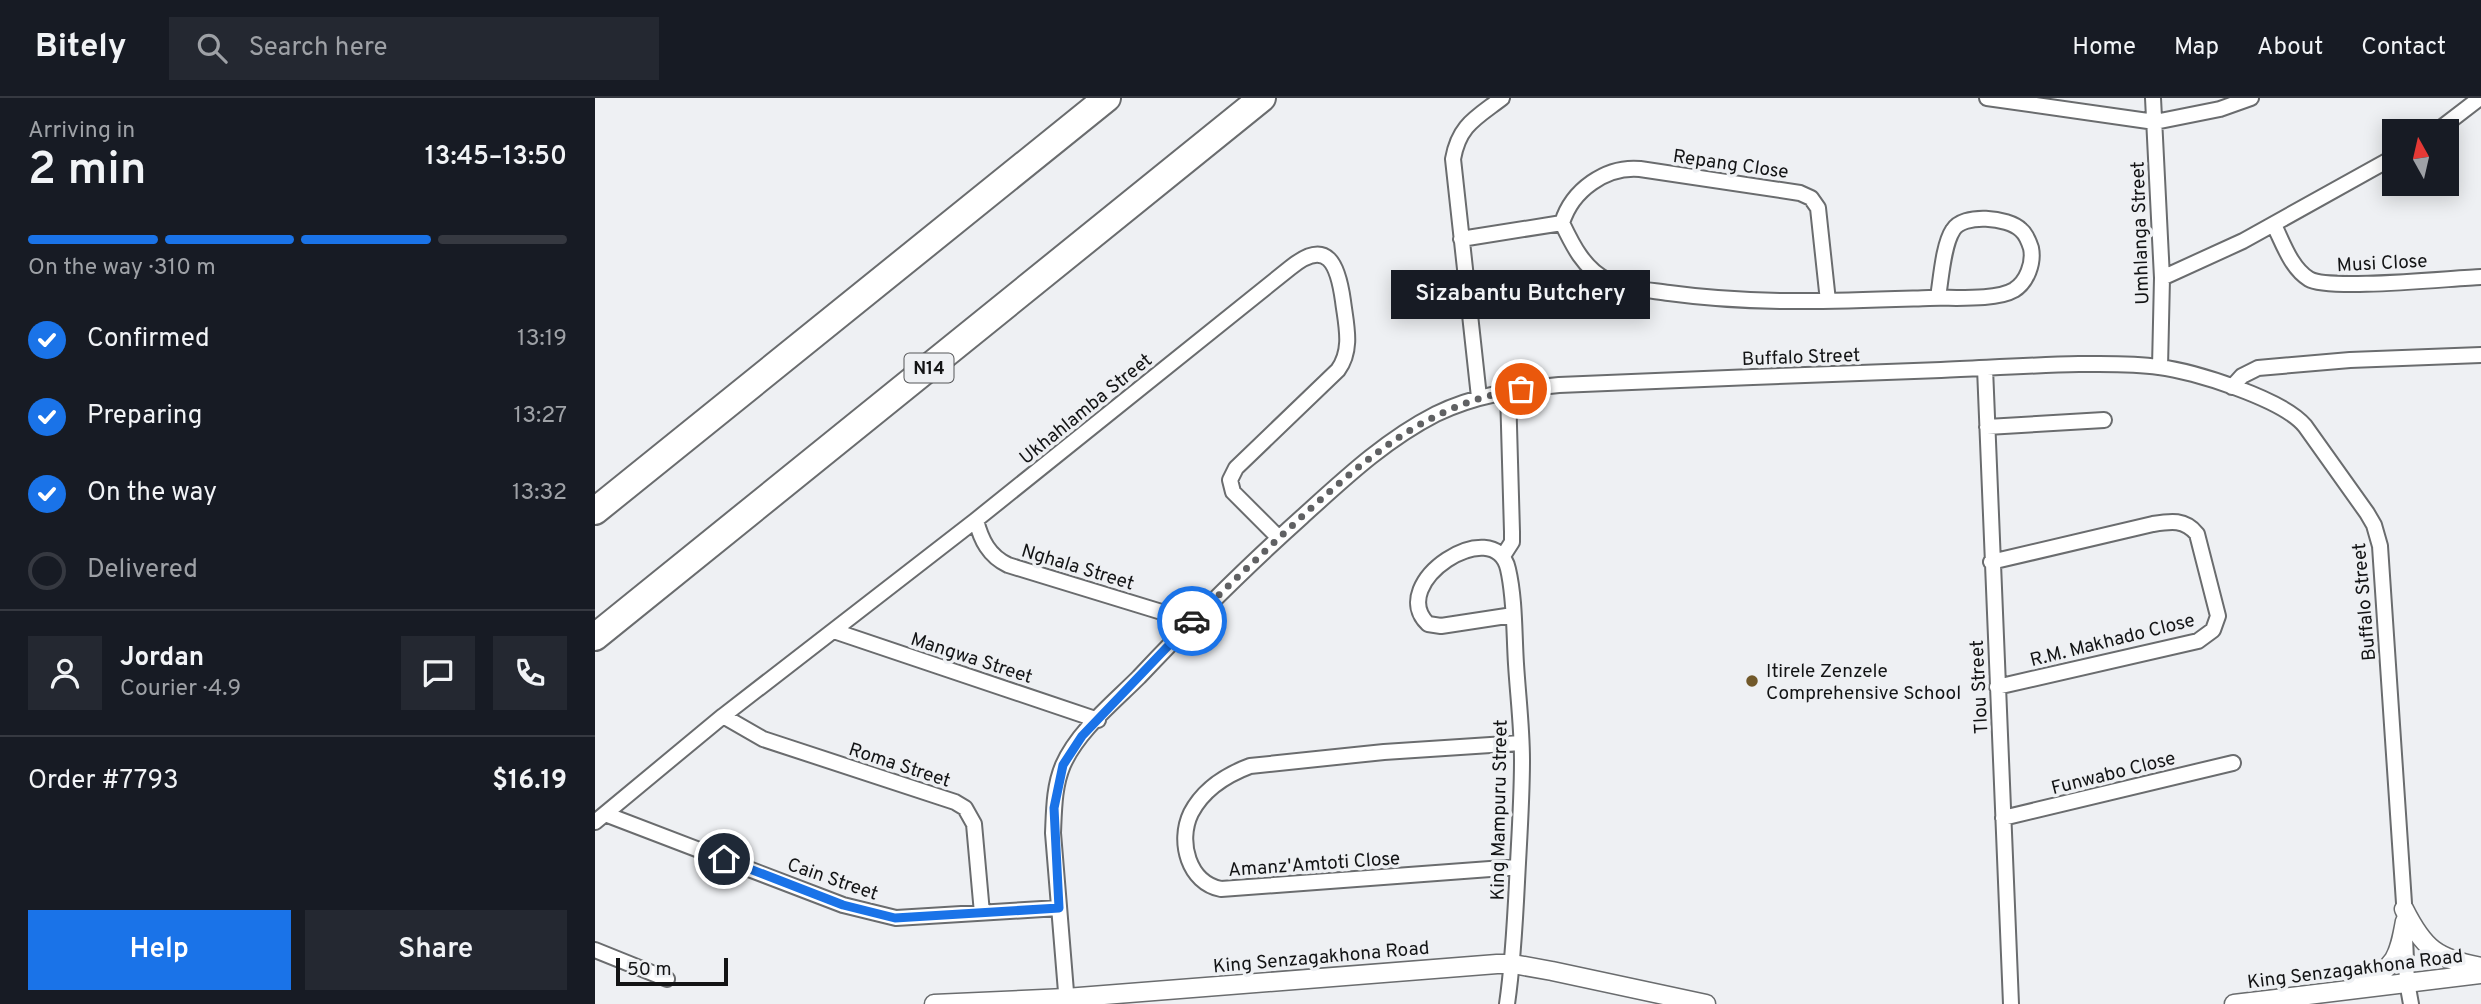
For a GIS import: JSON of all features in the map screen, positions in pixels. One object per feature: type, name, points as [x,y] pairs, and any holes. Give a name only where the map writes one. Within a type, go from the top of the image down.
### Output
[{"type":"highway","points":[[595,511],[1107,98]]},
{"type":"highway","name":"N14","points":[[595,637],[1262,98]]},
{"type":"street","points":[[1479,397],[1454,171],[1458,137],[1465,127],[1502,98]]},
{"type":"street","points":[[1987,98],[2155,122],[2220,109],[2251,98]]},
{"type":"street","name":"Umhlanga Street","points":[[2153,98],[2162,278],[2159,367]]},
{"type":"street","points":[[2453,119],[2480,98]]},
{"type":"street","points":[[2162,278],[2207,259],[2273,225],[2382,164]]},
{"type":"street","name":"Repang Close","points":[[1562,223],[1566,210],[1576,196],[1608,173],[1620,169],[1640,169],[1800,193],[1811,198],[1818,208],[1828,301]]},
{"type":"street","points":[[1461,239],[1562,223],[1586,263],[1596,273],[1616,284],[1723,299],[1828,301],[1938,298],[1986,296],[2012,291],[2024,281],[2031,259],[2031,248],[2022,230],[2014,225],[1991,220],[1973,219],[1959,223],[1949,236],[1938,298]]},
{"type":"street","name":"Musi Close","points":[[2273,225],[2301,272],[2318,283],[2481,277]]},
{"type":"street","name":"Ukhahlamba Street","points":[[600,818],[723,716],[976,520],[1300,259],[1321,256],[1333,264],[1339,275],[1348,340],[1345,361],[1230,475],[1233,492],[1279,538]]},
{"type":"street","points":[[2232,387],[2250,371],[2270,366],[2481,355]]},
{"type":"street","name":"Buffalo Street","points":[[1067,1001],[1053,833],[1055,794],[1063,765],[1082,736],[1191,621],[1279,538],[1354,468],[1436,414],[1479,397],[1559,385],[2129,363],[2159,367],[2232,387],[2279,406],[2300,420],[2374,525],[2380,546],[2384,596],[2407,982],[2411,1004]]},
{"type":"street","name":"Tlou Street","points":[[1985,368],[2011,1004]]},
{"type":"street","name":"King Mampuru Street","points":[[1507,1004],[1513,964],[1521,743],[1513,615],[1508,567],[1503,556],[1512,542],[1508,391]]},
{"type":"street","points":[[1987,427],[2104,420]]},
{"type":"street","name":"Nghala Street","points":[[976,520],[988,550],[1008,565],[1191,621]]},
{"type":"street","name":"R.M. Makhado Close","points":[[1991,562],[2179,521],[2197,534],[2217,617],[2213,630],[2198,641],[1997,687]]},
{"type":"street","points":[[1503,556],[1494,550],[1481,548],[1465,549],[1450,557],[1422,586],[1417,598],[1417,610],[1420,618],[1428,624],[1441,626],[1513,615]]},
{"type":"street","name":"Mangwa Street","points":[[834,631],[1098,720]]},
{"type":"street","name":"Roma Street","points":[[723,716],[763,739],[955,802],[965,808],[974,824],[982,913]]},
{"type":"street","name":"Amanz'Amtoti Close","points":[[1517,867],[1221,889],[1209,887],[1195,873],[1187,855],[1187,841],[1191,814],[1202,797],[1231,773],[1250,765],[1384,752],[1521,743]]},
{"type":"street","name":"Funwabo Close","points":[[2003,818],[2233,763]]},
{"type":"street","name":"Cain Street","points":[[600,818],[862,911],[905,918],[1059,908]]},
{"type":"street","points":[[2405,915],[2429,949],[2444,958],[2481,967]]},
{"type":"street","points":[[2346,989],[2373,978],[2391,965],[2400,947],[2405,915]]},
{"type":"street","points":[[595,950],[667,979]]},
{"type":"street","name":"King Senzagakhona Road","points":[[934,1004],[1067,1001],[1324,976],[1479,964],[1513,964],[1706,1004]]},
{"type":"street","name":"King Senzagakhona Road","points":[[2234,1004],[2481,974]]},
{"type":"way so far","points":[[1192,621],[1354,468],[1384,446],[1436,414],[1457,405],[1479,397],[1521,389]]},
{"type":"place","name":"Sizabantu Butchery","points":[[1521,389]]},
{"type":"place","name":"Itirele Zenzele Comprehensive School","points":[[1752,681]]},
{"type":"route","points":[[724,859],[843,905],[895,918],[1059,908],[1053,833],[1055,794],[1063,765],[1082,736],[1192,621]]}]
